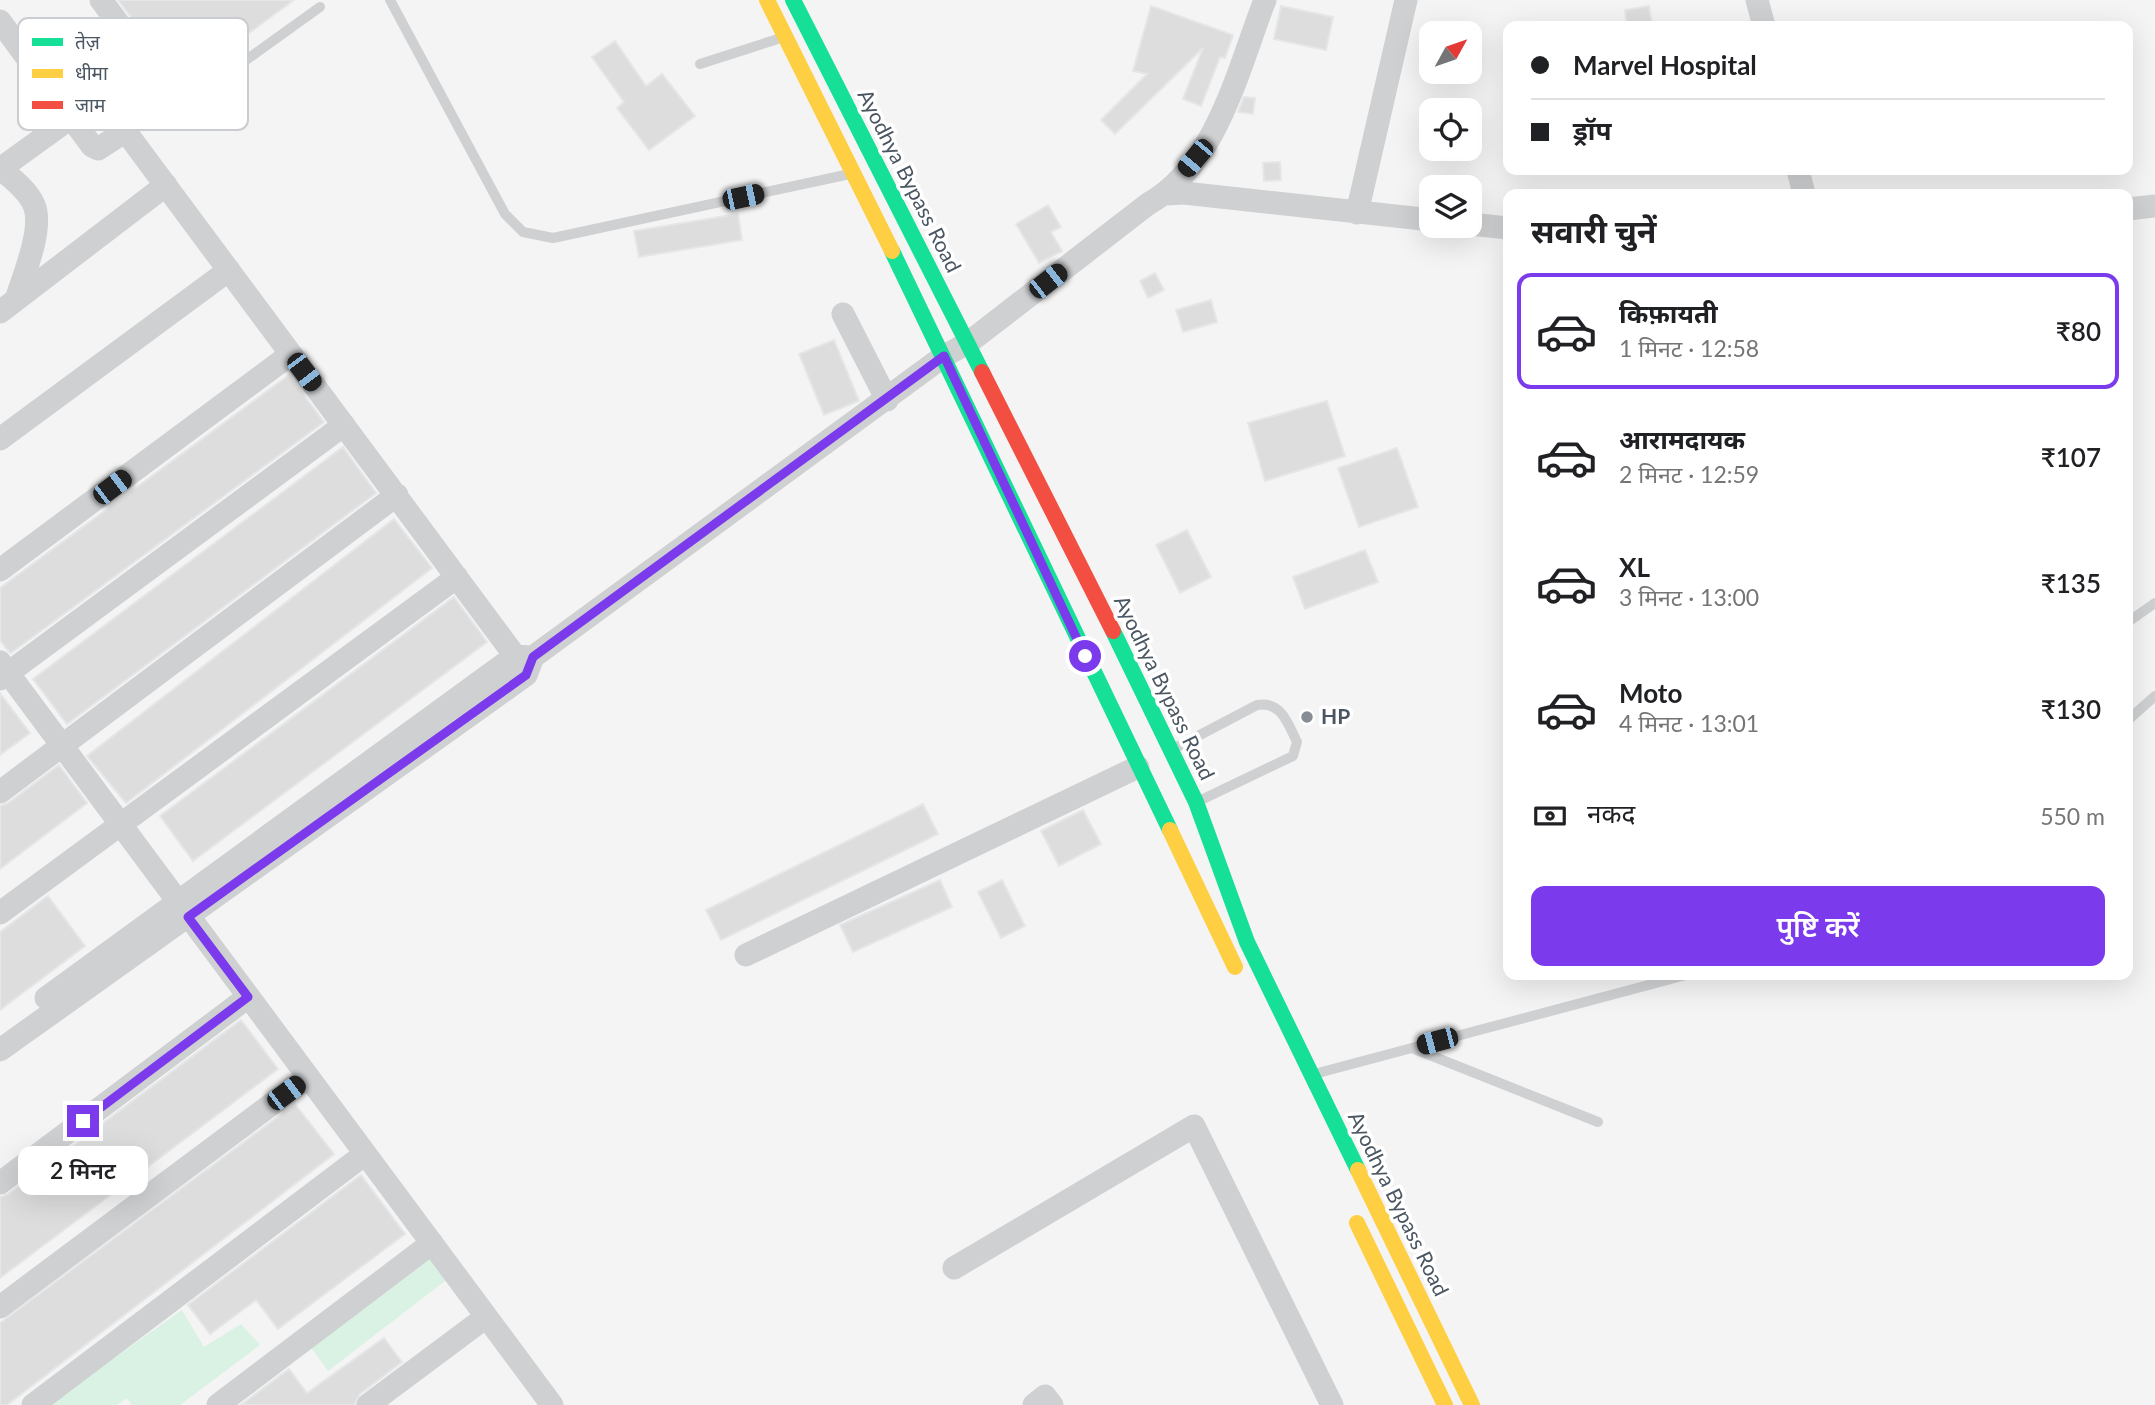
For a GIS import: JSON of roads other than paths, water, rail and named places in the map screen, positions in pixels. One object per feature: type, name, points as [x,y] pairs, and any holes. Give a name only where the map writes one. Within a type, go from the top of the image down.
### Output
[{"type":"main road","name":"Ayodhya Bypass Road","points":[[767,0],[944,356],[1155,758],[1180,810],[1242,982]]},
{"type":"main road","name":"Ayodhya Bypass Road","points":[[793,0],[968,343],[1155,758],[1472,1405]]},
{"type":"main road","points":[[1350,1209],[1445,1405]]},
{"type":"street","points":[[101,0],[114,18]]},
{"type":"street","points":[[524,657],[887,400],[944,356],[968,343],[1148,204],[1166,194],[1209,141],[1265,0]]},
{"type":"street","points":[[1357,213],[1406,0]]},
{"type":"street","points":[[1757,0],[1762,21]]},
{"type":"street","points":[[3,31],[18,50]]},
{"type":"street","points":[[8,306],[35,236],[35,206],[21,187],[1,169],[54,130]]},
{"type":"street","points":[[0,1032],[526,675],[524,657],[457,577],[125,132],[98,149],[83,130]]},
{"type":"street","points":[[8,306],[166,185]]},
{"type":"street","points":[[1166,194],[1184,193],[1419,219]]},
{"type":"street","points":[[2133,208],[2155,206]]},
{"type":"street","points":[[1482,225],[1503,227]]},
{"type":"street","points":[[0,439],[229,270]]},
{"type":"street","points":[[843,314],[887,400]]},
{"type":"street","points":[[0,570],[291,354]]},
{"type":"street","points":[[344,425],[3,671],[62,745],[552,1405]]},
{"type":"street","points":[[0,792],[397,495]]},
{"type":"street","points":[[0,913],[457,577]]},
{"type":"street","points":[[746,955],[1155,758]]},
{"type":"street","points":[[0,1050],[182,910]]},
{"type":"street","points":[[0,1183],[248,997]]},
{"type":"street","points":[[0,1307],[308,1077]]},
{"type":"street","points":[[954,1268],[1194,1126],[1332,1405]]},
{"type":"street","points":[[33,1405],[365,1154]]},
{"type":"street","points":[[218,1405],[432,1243]]},
{"type":"street","points":[[368,1405],[486,1317]]},
{"type":"lane","points":[[390,0],[505,214],[523,232],[553,238],[851,173]]},
{"type":"lane","points":[[248,59],[320,7]]},
{"type":"lane","points":[[700,64],[787,36]]},
{"type":"lane","points":[[2133,618],[2155,603]]},
{"type":"lane","points":[[2133,716],[2155,696]]},
{"type":"lane","points":[[1155,758],[1264,704],[1279,709],[1297,742],[1296,750],[1288,761],[1180,810]]},
{"type":"lane","points":[[1311,1074],[1667,980]]},
{"type":"lane","points":[[1412,1048],[1598,1122]]},
{"type":"place","name":"HP","points":[[1307,717]]}]
